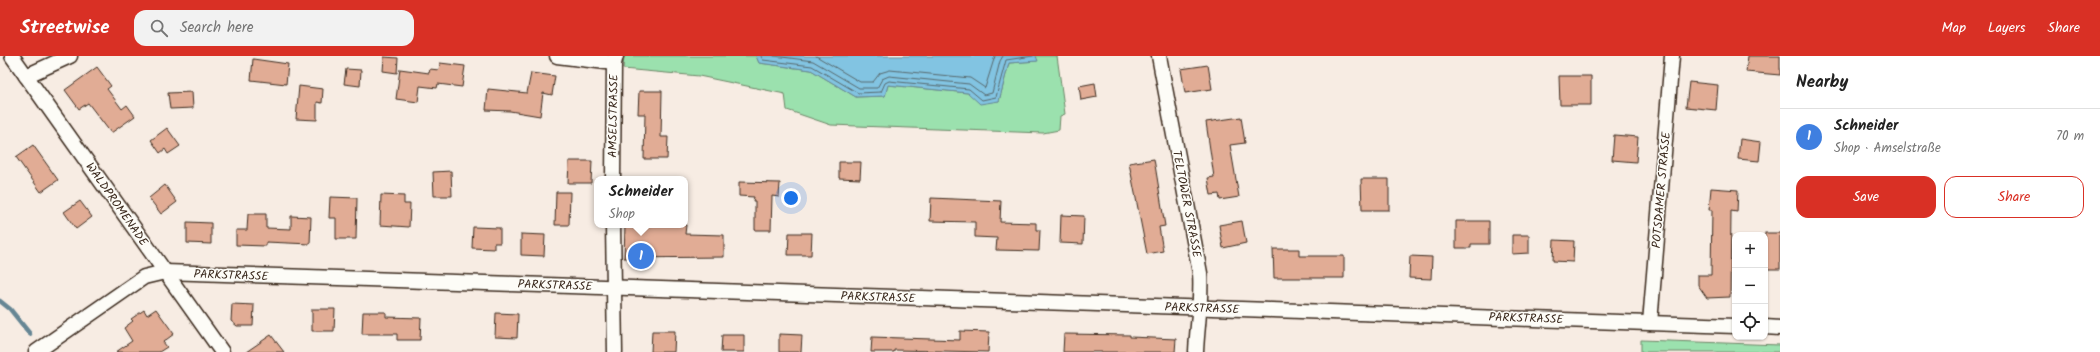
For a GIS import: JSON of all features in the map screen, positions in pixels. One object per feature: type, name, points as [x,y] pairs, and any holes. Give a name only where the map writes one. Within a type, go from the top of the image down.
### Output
[{"type":"street","name":"WALDPROMENADE","points":[[12,56],[222,352]]},
{"type":"street","points":[[26,76],[70,56]]},
{"type":"street","name":"AMSELSTRASSE","points":[[557,56],[615,60],[613,176]]},
{"type":"street","name":"TELTOWER STRASSE","points":[[1159,56],[1200,273],[1200,308],[1197,325],[1196,352]]},
{"type":"street","name":"POTSDAMER STRASSE","points":[[1650,323],[1672,56]]},
{"type":"street","points":[[613,228],[615,352]]},
{"type":"street","name":"PARKSTRASSE","points":[[40,349],[144,277],[164,272],[1732,326]]},
{"type":"street","points":[[1768,327],[1780,328]]},
{"type":"green space","points":[[624,56],[756,56],[759,63],[811,70],[856,97],[885,96],[888,85],[968,93],[999,101],[1009,63],[1037,61],[1036,56],[1057,56],[1065,114],[1060,116],[1059,130],[1043,133],[831,125],[787,110],[785,94],[699,76],[623,69]]},
{"type":"green space","points":[[1641,340],[1780,345],[1780,352],[1641,352]]},
{"type":"water","points":[[756,56],[1036,56],[1038,61],[1009,63],[999,101],[980,104],[968,93],[888,85],[885,96],[856,97],[811,70],[759,63]]},
{"type":"building","points":[[1748,56],[1780,56],[1780,75],[1746,72]]},
{"type":"building","points":[[384,57],[398,58],[397,73],[383,71]]},
{"type":"building","points":[[253,59],[288,64],[286,84],[251,80]]},
{"type":"building","points":[[440,63],[465,66],[462,87],[438,84],[437,88],[420,86],[418,102],[396,99],[400,69],[429,73],[430,69],[439,70]]},
{"type":"building","points":[[1208,65],[1212,89],[1185,93],[1181,69]]},
{"type":"building","points":[[97,67],[111,86],[107,89],[122,109],[127,105],[135,116],[111,133],[88,103],[79,109],[65,90]]},
{"type":"building","points":[[346,69],[361,70],[360,86],[344,84]]},
{"type":"building","points":[[531,73],[555,76],[552,95],[543,93],[540,116],[510,111],[486,110],[488,89],[527,93]]},
{"type":"building","points":[[1559,76],[1591,76],[1591,105],[1560,105]]},
{"type":"building","points":[[1689,82],[1718,85],[1716,110],[1686,107]]},
{"type":"building","points":[[1095,83],[1097,97],[1081,100],[1079,86]]},
{"type":"building","points":[[299,86],[323,89],[322,103],[317,102],[317,120],[296,119]]},
{"type":"building","points":[[639,91],[662,91],[661,137],[668,137],[667,159],[644,159],[645,114],[638,114]]},
{"type":"building","points":[[192,92],[193,108],[170,109],[168,93]]},
{"type":"building","points":[[1241,117],[1245,143],[1230,145],[1239,197],[1220,200],[1219,194],[1211,195],[1208,178],[1214,177],[1206,122]]},
{"type":"building","points":[[167,128],[180,146],[168,154],[165,149],[160,153],[151,140]]},
{"type":"building","points":[[1614,135],[1638,137],[1636,162],[1612,160]]},
{"type":"building","points":[[1740,139],[1761,142],[1759,161],[1738,159]]},
{"type":"building","points":[[33,145],[58,180],[41,192],[16,157]]},
{"type":"building","points":[[1154,159],[1165,226],[1159,227],[1163,251],[1147,254],[1129,163]]},
{"type":"building","points":[[569,161],[592,161],[591,183],[568,183]]},
{"type":"building","points":[[839,162],[861,162],[860,179],[839,178]]},
{"type":"building","points":[[451,171],[452,196],[434,196],[433,172]]},
{"type":"building","points":[[1361,179],[1389,179],[1389,210],[1362,210]]},
{"type":"building","points":[[739,182],[780,183],[779,197],[772,196],[771,230],[755,230],[754,197],[739,196]]},
{"type":"building","points":[[165,185],[177,202],[161,214],[149,198]]},
{"type":"building","points":[[1711,188],[1738,190],[1737,212],[1731,211],[1730,297],[1707,298],[1698,285],[1698,275],[1711,275],[1712,210],[1709,210]]},
{"type":"building","points":[[556,192],[570,192],[569,225],[555,225]]},
{"type":"building","points":[[381,195],[404,196],[404,204],[410,204],[409,227],[380,225]]},
{"type":"building","points":[[330,197],[357,198],[356,239],[336,239],[336,218],[329,218]]},
{"type":"building","points":[[931,198],[1001,201],[1000,222],[1036,223],[1036,230],[1040,230],[1039,251],[996,250],[997,238],[975,237],[975,222],[930,221]]},
{"type":"building","points":[[80,201],[92,217],[76,229],[64,212]]},
{"type":"building","points":[[248,214],[266,214],[266,228],[291,229],[291,216],[311,217],[310,244],[266,242],[266,246],[236,245],[236,230],[247,230]]},
{"type":"building","points":[[1061,215],[1084,216],[1083,244],[1060,243]]},
{"type":"building","points":[[1242,221],[1246,243],[1223,248],[1219,225]]},
{"type":"building","points":[[1456,221],[1489,221],[1489,244],[1471,244],[1471,248],[1456,248]]},
{"type":"building","points":[[187,222],[211,223],[211,244],[187,243]]},
{"type":"building","points":[[473,227],[500,228],[500,243],[494,243],[494,249],[472,248]]},
{"type":"building","points":[[625,228],[686,228],[685,234],[724,235],[724,257],[624,258]]},
{"type":"building","points":[[789,233],[812,233],[811,255],[788,255]]},
{"type":"building","points":[[1768,233],[1780,233],[1780,269],[1768,269]]},
{"type":"building","points":[[521,234],[545,235],[544,256],[521,255]]},
{"type":"building","points":[[1512,235],[1529,235],[1529,253],[1512,254]]},
{"type":"building","points":[[1554,240],[1574,241],[1573,262],[1553,261]]},
{"type":"building","points":[[1273,249],[1299,249],[1299,256],[1344,256],[1344,278],[1274,278]]},
{"type":"building","points":[[1410,256],[1432,257],[1431,279],[1409,278]]},
{"type":"building","points":[[232,304],[254,305],[253,326],[237,326],[231,321]]},
{"type":"building","points":[[156,309],[174,334],[163,342],[167,347],[159,352],[116,352],[132,341],[124,328],[133,321],[131,319],[144,310],[147,315]]},
{"type":"building","points":[[312,309],[335,309],[334,331],[312,331]]},
{"type":"building","points":[[363,312],[386,312],[386,317],[421,318],[420,340],[397,340],[397,334],[362,334]]},
{"type":"building","points":[[496,313],[518,314],[517,338],[495,337]]},
{"type":"building","points":[[652,331],[675,331],[674,352],[651,352]]},
{"type":"building","points":[[960,331],[989,332],[988,352],[894,350],[894,352],[871,352],[872,337],[960,340]]},
{"type":"building","points":[[779,334],[802,335],[801,352],[779,352]]},
{"type":"building","points":[[1064,334],[1130,335],[1130,337],[1176,339],[1175,352],[1063,352]]},
{"type":"building","points":[[271,335],[284,352],[246,352]]},
{"type":"building","points":[[722,335],[744,335],[744,352],[721,352]]},
{"type":"waterway","points":[[0,301],[10,309],[30,334]]},
{"type":"place","name":"Schneider","points":[[641,256]]}]
